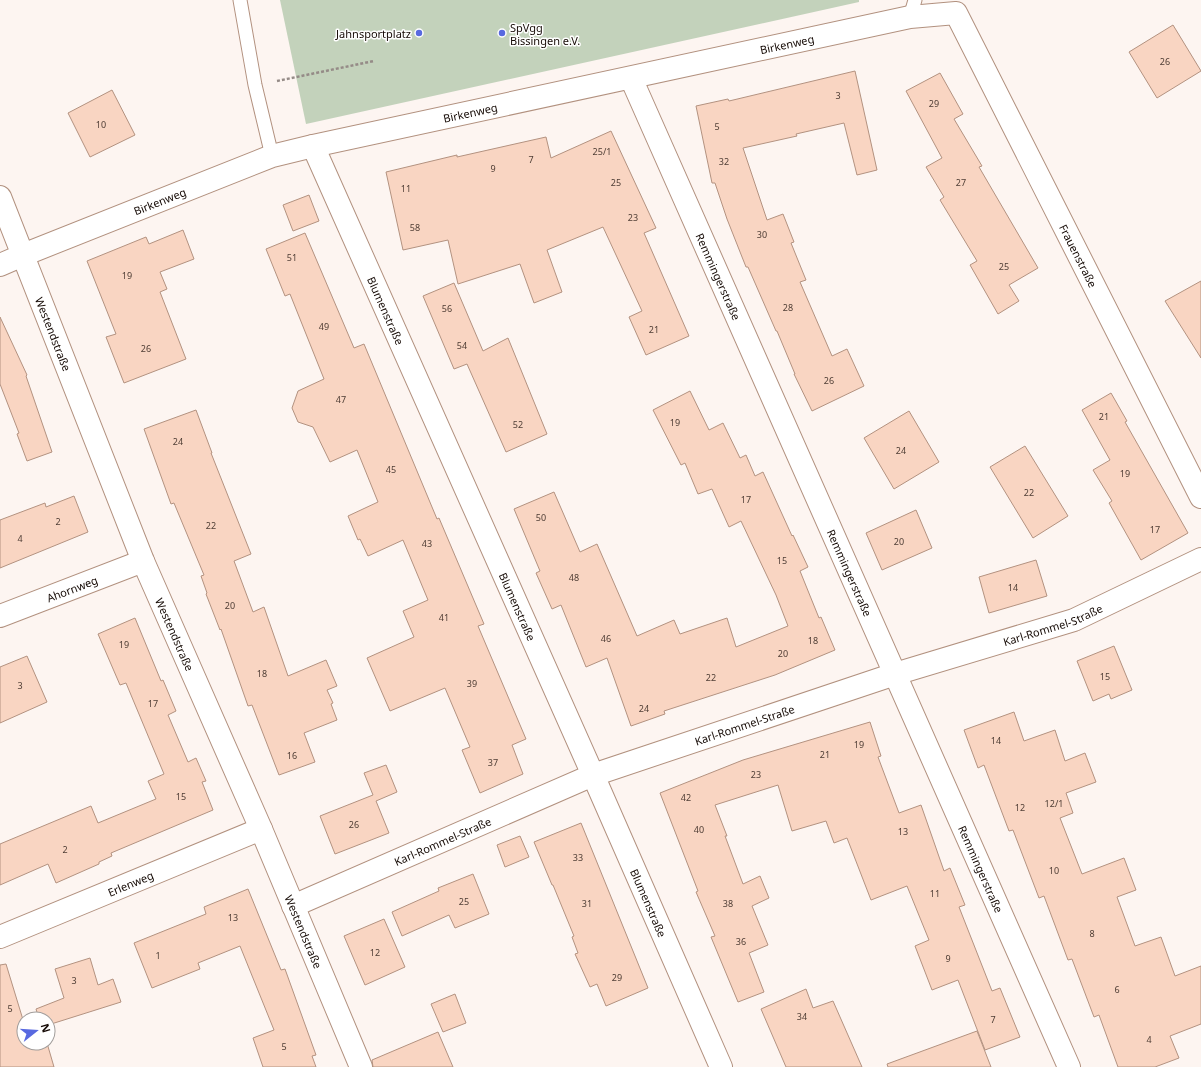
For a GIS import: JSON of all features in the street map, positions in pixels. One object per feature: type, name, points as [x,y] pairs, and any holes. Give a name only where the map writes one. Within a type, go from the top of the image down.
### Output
[{"type":"street","name":"Birkenweg","points":[[0,265],[272,156],[312,146],[631,78],[913,9],[956,13]]},
{"type":"street","name":"Frauenstraße","points":[[956,13],[1201,497]]},
{"type":"street","name":"Remmingerstraße","points":[[631,78],[1069,1067]]},
{"type":"street","name":"Blumenstraße","points":[[312,146],[593,775],[721,1067]]},
{"type":"street","name":"Westendstraße","points":[[0,197],[143,561],[261,829],[362,1067]]},
{"type":"street","name":"Karl-Rommel-Straße","points":[[293,906],[593,775],[895,674],[1074,620],[1201,560]]},
{"type":"street","name":"Ahornweg","points":[[0,616],[143,561]]},
{"type":"street","name":"Erlenweg","points":[[0,937],[261,829]]},
{"type":"lane","points":[[240,0],[255,85],[272,156]]},
{"type":"path","points":[[255,85],[374,61]]},
{"type":"green space","name":"SpVgg Bissingen e.V.","points":[[280,0],[859,0],[859,2],[306,124]]},
{"type":"building","points":[[1173,25],[1201,71],[1157,98],[1129,52]]},
{"type":"building","points":[[855,71],[877,170],[857,175],[844,123],[796,134],[797,136],[743,148],[767,220],[783,214],[794,242],[791,243],[806,280],[800,282],[832,356],[847,349],[864,386],[812,411],[794,374],[777,331],[748,267],[746,267],[727,219],[715,183],[712,183],[696,106],[728,99],[729,101]]},
{"type":"building","points":[[940,73],[963,114],[954,119],[982,166],[979,167],[1038,268],[1009,285],[1019,301],[998,314],[970,265],[977,261],[940,200],[944,197],[926,167],[942,158],[906,91]]},
{"type":"building","points":[[112,90],[135,135],[90,157],[68,113]]},
{"type":"building","points":[[611,131],[656,228],[644,233],[689,336],[646,355],[629,317],[642,311],[603,227],[547,250],[562,292],[534,303],[520,264],[458,284],[448,240],[403,250],[386,172],[457,155],[457,157],[546,137],[551,158]]},
{"type":"building","points":[[309,195],[319,221],[293,231],[283,205]]},
{"type":"building","points":[[183,230],[194,259],[160,272],[167,289],[160,292],[186,359],[124,383],[106,337],[116,334],[87,261],[146,237],[149,244]]},
{"type":"building","points":[[305,233],[354,348],[364,344],[437,519],[439,518],[484,624],[478,626],[526,739],[512,745],[523,774],[480,793],[462,750],[470,747],[445,688],[390,711],[367,658],[414,637],[403,611],[428,600],[403,540],[368,556],[360,539],[358,540],[348,516],[378,502],[357,450],[330,462],[313,427],[298,422],[292,408],[298,391],[324,379],[290,294],[285,296],[266,249]]},
{"type":"building","points":[[1201,281],[1201,358],[1165,301]]},
{"type":"building","points":[[454,283],[483,351],[508,338],[547,434],[506,452],[467,364],[454,369],[423,296]]},
{"type":"building","points":[[0,317],[27,375],[26,376],[52,452],[27,461],[17,434],[19,433],[0,384]]},
{"type":"building","points":[[690,391],[709,430],[723,423],[740,458],[746,455],[755,476],[763,472],[808,567],[800,571],[819,618],[821,617],[835,650],[775,675],[664,711],[665,714],[631,726],[607,658],[586,667],[561,605],[552,609],[536,573],[540,571],[514,509],[554,492],[580,552],[597,544],[637,636],[674,620],[680,634],[727,618],[736,647],[788,626],[776,595],[741,521],[729,527],[712,489],[698,494],[685,463],[681,465],[653,410]]},
{"type":"building","points":[[1111,393],[1127,421],[1125,422],[1188,533],[1141,560],[1109,503],[1112,501],[1093,470],[1110,460],[1082,410]]},
{"type":"building","points":[[196,410],[211,453],[251,554],[234,561],[253,612],[264,607],[288,676],[326,660],[337,686],[327,690],[333,703],[331,704],[337,720],[304,733],[315,762],[279,775],[252,705],[248,706],[221,629],[220,630],[206,594],[207,593],[201,576],[204,575],[174,503],[171,504],[144,429]]},
{"type":"building","points":[[909,411],[939,462],[894,489],[864,438]]},
{"type":"building","points":[[1025,446],[1068,516],[1033,538],[990,467]]},
{"type":"building","points":[[74,496],[88,532],[0,568],[0,520],[45,503],[46,507]]},
{"type":"building","points":[[916,510],[932,548],[882,570],[866,533]]},
{"type":"building","points":[[1036,560],[1047,596],[989,613],[979,577]]},
{"type":"building","points":[[135,618],[161,681],[163,680],[176,711],[168,715],[188,762],[196,758],[206,781],[202,782],[213,810],[111,853],[112,856],[99,862],[99,864],[56,883],[48,864],[0,885],[0,844],[91,806],[98,823],[156,799],[148,781],[164,774],[126,683],[120,685],[98,634]]},
{"type":"building","points":[[1114,646],[1132,690],[1111,699],[1109,694],[1093,701],[1077,661]]},
{"type":"building","points":[[27,656],[47,702],[0,723],[0,667]]},
{"type":"building","points":[[1014,712],[1024,741],[1055,730],[1065,761],[1085,753],[1096,782],[1066,793],[1073,813],[1060,818],[1082,874],[1124,858],[1136,890],[1117,897],[1135,946],[1161,937],[1175,976],[1201,966],[1201,1024],[1170,1036],[1179,1058],[1155,1067],[1118,1067],[1099,1015],[1094,1017],[1072,959],[1068,960],[1044,896],[1039,898],[1013,830],[1009,831],[984,765],[978,768],[964,730]]},
{"type":"building","points":[[870,722],[881,756],[878,757],[899,813],[921,805],[944,871],[950,868],[965,905],[959,907],[992,991],[1000,988],[1020,1037],[985,1050],[958,980],[932,990],[915,946],[929,940],[907,886],[871,900],[847,838],[834,843],[826,821],[792,831],[778,785],[715,805],[743,884],[760,876],[769,898],[752,906],[768,945],[749,953],[764,992],[738,1002],[711,937],[715,936],[696,892],[698,891],[660,793],[743,760]]},
{"type":"building","points":[[386,765],[397,792],[376,801],[389,833],[335,854],[320,816],[373,795],[364,773]]},
{"type":"building","points":[[581,823],[648,988],[606,1006],[597,984],[590,987],[575,954],[578,953],[572,937],[574,936],[534,842]]},
{"type":"building","points":[[520,836],[529,857],[505,867],[497,845]]},
{"type":"building","points":[[473,874],[489,914],[455,928],[449,915],[402,936],[392,912],[439,891],[438,888]]},
{"type":"building","points":[[248,889],[281,970],[285,969],[316,1055],[312,1056],[316,1067],[263,1067],[253,1038],[274,1030],[240,946],[198,963],[200,969],[152,988],[134,943],[206,914],[204,907]]},
{"type":"building","points":[[384,919],[405,967],[365,985],[344,936]]},
{"type":"building","points":[[90,958],[98,985],[113,979],[121,1002],[56,1022],[56,1011],[37,1011],[36,1009],[64,998],[55,969]]},
{"type":"building","points":[[6,964],[20,1011],[16,1011],[16,1051],[49,1051],[54,1067],[0,1067],[0,965]]},
{"type":"building","points":[[806,989],[813,1008],[833,1001],[862,1067],[786,1067],[761,1009]]},
{"type":"building","points":[[455,994],[466,1023],[443,1032],[431,1004]]},
{"type":"building","points":[[977,1031],[991,1067],[888,1067],[887,1064]]},
{"type":"building","points":[[438,1032],[453,1067],[373,1067],[372,1060]]},
{"type":"place","name":"Jahnsportplatz","points":[[419,33]]},
{"type":"place","name":"SpVgg Bissingen e.V.","points":[[502,33]]}]
